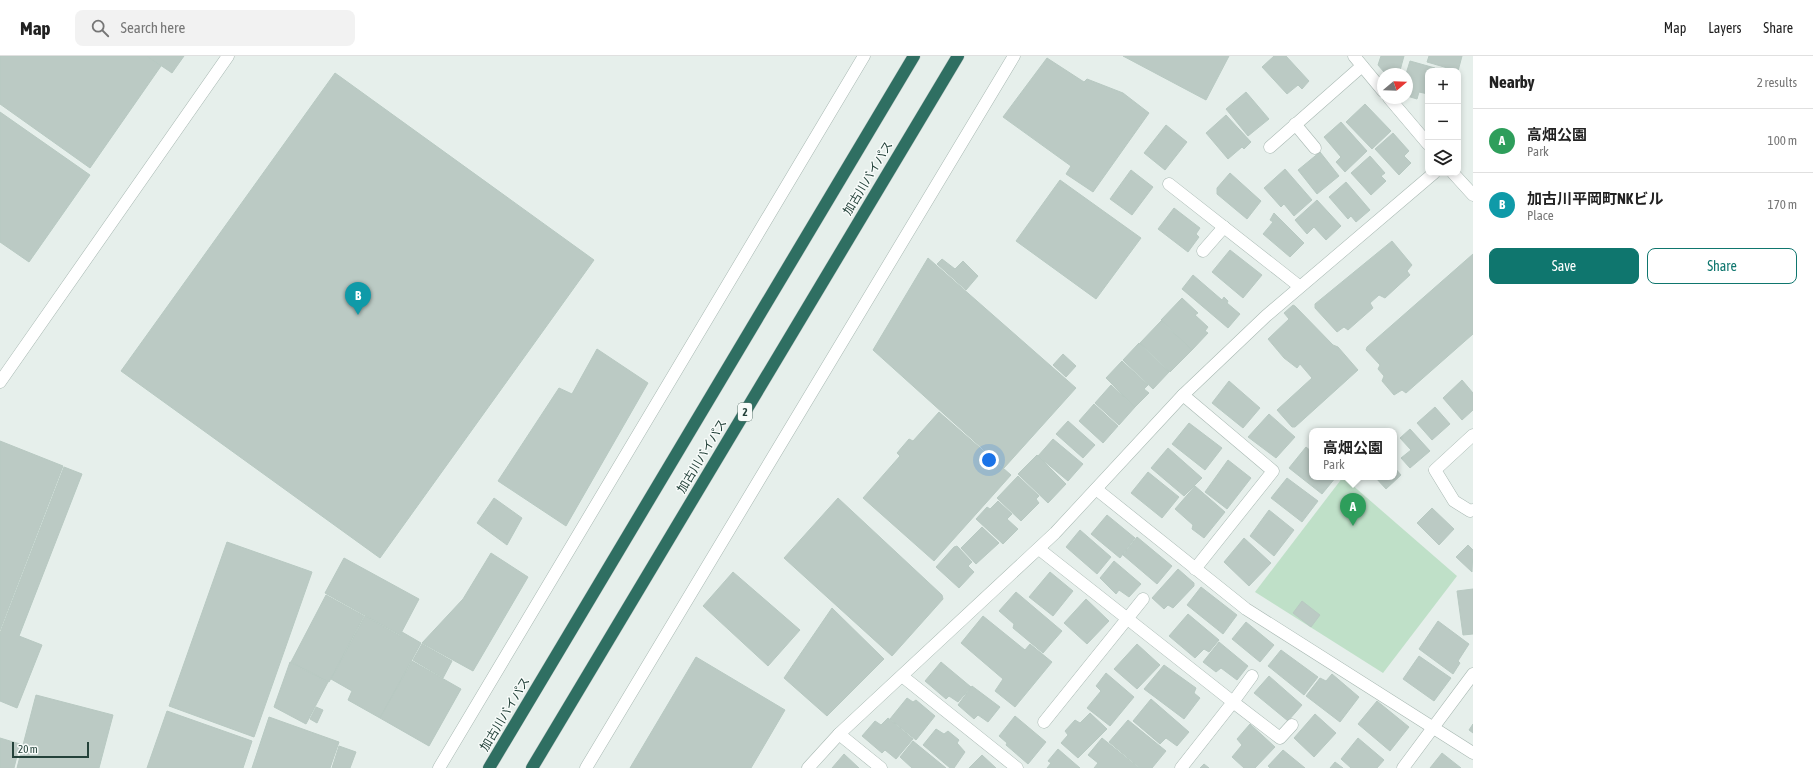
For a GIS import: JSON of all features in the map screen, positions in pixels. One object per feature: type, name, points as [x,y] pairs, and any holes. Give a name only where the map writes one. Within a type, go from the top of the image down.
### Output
[{"type":"highway","name":"加古川バイパス","points":[[489,768],[914,56]]},
{"type":"highway","name":"加古川バイパス","points":[[532,768],[958,56]]},
{"type":"street","points":[[0,382],[228,56]]},
{"type":"street","points":[[439,768],[864,56]]},
{"type":"street","points":[[586,768],[1014,56]]},
{"type":"street","points":[[1354,56],[1377,83]]},
{"type":"street","points":[[1270,147],[1362,66]]},
{"type":"street","points":[[1394,104],[1425,140]]},
{"type":"street","points":[[1295,124],[1315,148]]},
{"type":"street","points":[[808,768],[839,734],[1039,549],[1183,395],[1299,286],[1430,176]]},
{"type":"street","points":[[1456,176],[1473,195]]},
{"type":"street","points":[[1168,184],[1299,286]]},
{"type":"street","points":[[1204,251],[1224,227]]},
{"type":"street","points":[[1183,395],[1273,472],[1195,569]]},
{"type":"street","points":[[1473,435],[1435,470],[1454,501],[1470,511],[1473,510]]},
{"type":"street","points":[[1096,489],[1246,609],[1473,753]]},
{"type":"street","points":[[1039,549],[1280,738],[1292,725]]},
{"type":"street","points":[[1044,722],[1143,599]]},
{"type":"street","points":[[1403,768],[1473,674]]},
{"type":"street","points":[[902,676],[1017,768]]},
{"type":"street","points":[[1181,768],[1252,676]]},
{"type":"street","points":[[839,734],[886,767]]},
{"type":"green space","points":[[1341,480],[1346,480],[1457,576],[1383,673],[1255,592]]},
{"type":"building","points":[[0,56],[147,56],[161,66],[90,168],[0,104]]},
{"type":"building","points":[[147,56],[184,56],[172,73]]},
{"type":"building","points":[[1123,56],[1229,56],[1206,100]]},
{"type":"building","points":[[1274,56],[1286,56],[1309,81],[1302,89],[1298,85],[1287,94],[1262,67]]},
{"type":"building","points":[[1381,56],[1404,56],[1401,68],[1381,68],[1378,65]]},
{"type":"building","points":[[1429,56],[1462,56],[1459,68],[1448,68],[1427,62]]},
{"type":"building","points":[[1047,58],[1084,82],[1087,79],[1123,93],[1149,113],[1093,192],[1066,174],[1071,166],[1003,117]]},
{"type":"building","points":[[1410,61],[1435,68],[1425,68],[1425,93],[1419,92],[1417,99],[1413,98],[1413,68],[1408,68]]},
{"type":"building","points":[[335,73],[594,260],[380,558],[121,371]]},
{"type":"building","points":[[1246,92],[1269,119],[1248,136],[1226,109]]},
{"type":"building","points":[[1365,104],[1391,131],[1372,149],[1346,122]]},
{"type":"building","points":[[0,112],[90,175],[29,262],[0,242]]},
{"type":"building","points":[[1226,115],[1251,142],[1244,149],[1242,147],[1228,159],[1206,133]]},
{"type":"building","points":[[1341,122],[1367,151],[1345,172],[1336,162],[1341,157],[1324,137]]},
{"type":"building","points":[[1166,125],[1187,142],[1165,170],[1144,153]]},
{"type":"building","points":[[1393,133],[1409,151],[1404,156],[1411,163],[1399,175],[1375,149]]},
{"type":"building","points":[[1320,152],[1339,176],[1317,194],[1298,170]]},
{"type":"building","points":[[1370,156],[1385,173],[1381,176],[1386,181],[1371,195],[1351,173]]},
{"type":"building","points":[[1285,169],[1312,200],[1294,216],[1284,204],[1281,207],[1264,188]]},
{"type":"building","points":[[1131,170],[1153,187],[1132,215],[1110,199]]},
{"type":"building","points":[[1230,173],[1261,201],[1247,219],[1217,194],[1217,188]]},
{"type":"building","points":[[1060,180],[1141,238],[1096,299],[1016,241]]},
{"type":"building","points":[[1346,182],[1370,210],[1356,222],[1351,216],[1348,219],[1329,197]]},
{"type":"building","points":[[1317,200],[1341,226],[1326,240],[1314,227],[1307,234],[1295,220]]},
{"type":"building","points":[[1174,208],[1200,228],[1196,234],[1199,237],[1188,252],[1158,229]]},
{"type":"building","points":[[1274,213],[1304,243],[1290,257],[1263,234],[1273,222],[1270,220]]},
{"type":"building","points":[[1392,241],[1412,265],[1407,271],[1410,275],[1385,298],[1379,295],[1370,303],[1373,308],[1348,330],[1344,327],[1337,332],[1315,308],[1315,304]]},
{"type":"building","points":[[1230,250],[1262,275],[1243,298],[1212,272]]},
{"type":"building","points":[[1473,254],[1473,334],[1406,393],[1402,390],[1394,395],[1382,381],[1384,376],[1378,369],[1380,365],[1366,350],[1367,347]]},
{"type":"building","points":[[928,258],[1076,388],[1004,468],[873,350]]},
{"type":"building","points":[[942,259],[955,269],[963,261],[978,276],[966,290],[937,264]]},
{"type":"building","points":[[1193,275],[1222,300],[1224,297],[1228,301],[1227,303],[1240,314],[1228,328],[1182,289]]},
{"type":"building","points":[[1182,298],[1198,313],[1195,315],[1208,327],[1205,331],[1208,333],[1192,350],[1161,320]]},
{"type":"building","points":[[1293,305],[1333,345],[1338,347],[1358,370],[1295,427],[1292,427],[1277,410],[1312,378],[1300,364],[1297,368],[1284,358],[1268,339],[1289,319],[1284,313]]},
{"type":"building","points":[[1161,321],[1192,350],[1170,372],[1140,343]]},
{"type":"building","points":[[1139,343],[1169,372],[1153,389],[1123,360]]},
{"type":"building","points":[[597,349],[648,383],[566,526],[498,481],[559,388],[572,394]]},
{"type":"building","points":[[1063,354],[1076,366],[1066,377],[1053,365]]},
{"type":"building","points":[[1122,361],[1148,385],[1144,389],[1149,393],[1135,407],[1106,378]]},
{"type":"building","points":[[1462,380],[1473,393],[1473,410],[1462,420],[1443,398]]},
{"type":"building","points":[[1229,381],[1260,408],[1243,428],[1212,403]]},
{"type":"building","points":[[1111,385],[1135,407],[1119,425],[1095,403]]},
{"type":"building","points":[[1094,404],[1118,426],[1103,443],[1079,421]]},
{"type":"building","points":[[1435,407],[1450,424],[1432,440],[1417,423]]},
{"type":"building","points":[[939,412],[1011,475],[934,561],[863,498],[900,456],[897,453],[909,439],[913,441]]},
{"type":"building","points":[[1269,414],[1295,437],[1276,458],[1248,437]]},
{"type":"building","points":[[1068,421],[1095,445],[1083,458],[1056,434]]},
{"type":"building","points":[[1189,423],[1222,448],[1205,470],[1172,444]]},
{"type":"building","points":[[1410,429],[1430,451],[1410,468],[1401,458],[1411,450],[1400,438]]},
{"type":"building","points":[[1053,439],[1083,464],[1068,481],[1038,456]]},
{"type":"building","points":[[0,441],[63,466],[0,630]]},
{"type":"building","points":[[1306,447],[1309,450],[1309,480],[1334,480],[1322,494],[1289,468]]},
{"type":"building","points":[[1168,448],[1202,478],[1184,496],[1151,468]]},
{"type":"building","points":[[1037,455],[1066,484],[1048,503],[1018,474]]},
{"type":"building","points":[[1228,460],[1251,478],[1227,509],[1205,492]]},
{"type":"building","points":[[64,467],[82,474],[19,636],[42,645],[17,708],[0,701],[0,633]]},
{"type":"building","points":[[1397,470],[1401,475],[1397,479]]},
{"type":"building","points":[[1148,472],[1179,497],[1162,518],[1131,493]]},
{"type":"building","points":[[1018,476],[1039,496],[1036,499],[1039,503],[1021,521],[997,498]]},
{"type":"building","points":[[1287,478],[1318,501],[1302,522],[1271,498]]},
{"type":"building","points":[[1378,480],[1396,480],[1386,489]]},
{"type":"building","points":[[1195,486],[1225,512],[1204,538],[1192,529],[1193,525],[1175,509]]},
{"type":"building","points":[[494,498],[522,518],[507,545],[477,523]]},
{"type":"building","points":[[838,498],[942,595],[943,599],[892,656],[784,558]]},
{"type":"building","points":[[998,501],[1012,514],[1007,519],[1018,529],[1003,544],[976,519],[987,507],[990,509]]},
{"type":"building","points":[[1432,508],[1454,529],[1439,545],[1417,523]]},
{"type":"building","points":[[1269,510],[1294,530],[1274,556],[1250,536]]},
{"type":"building","points":[[1107,515],[1135,538],[1120,558],[1091,534]]},
{"type":"building","points":[[982,527],[999,543],[976,564],[961,548]]},
{"type":"building","points":[[1080,530],[1111,557],[1097,574],[1066,547]]},
{"type":"building","points":[[1137,537],[1172,566],[1157,584],[1123,555]]},
{"type":"building","points":[[1244,538],[1271,563],[1249,586],[1224,562]]},
{"type":"building","points":[[227,542],[312,572],[254,737],[169,706]]},
{"type":"building","points":[[1468,545],[1473,550],[1472,572],[1456,557]]},
{"type":"building","points":[[957,546],[972,562],[968,566],[974,572],[959,588],[936,567],[954,547]]},
{"type":"building","points":[[491,553],[528,577],[473,671],[422,643],[463,599]]},
{"type":"building","points":[[344,558],[419,599],[400,635],[325,593]]},
{"type":"building","points":[[1114,561],[1141,584],[1129,597],[1119,590],[1116,594],[1100,578]]},
{"type":"building","points":[[1178,569],[1194,583],[1194,586],[1173,608],[1168,605],[1164,609],[1152,598]]},
{"type":"building","points":[[733,572],[800,630],[768,666],[703,606]]},
{"type":"building","points":[[1050,572],[1073,591],[1053,616],[1029,597]]},
{"type":"building","points":[[1201,587],[1237,615],[1223,634],[1187,605]]},
{"type":"building","points":[[1473,589],[1473,634],[1463,635],[1457,591]]},
{"type":"building","points":[[1016,592],[1062,631],[1043,653],[1013,628],[1014,624],[999,611]]},
{"type":"building","points":[[326,595],[364,616],[329,682],[291,662]]},
{"type":"building","points":[[1086,599],[1109,621],[1087,644],[1064,623]]},
{"type":"building","points":[[1302,601],[1320,615],[1311,627],[1293,613]]},
{"type":"building","points":[[832,608],[884,659],[827,716],[784,678]]},
{"type":"building","points":[[1188,614],[1219,640],[1209,652],[1204,649],[1195,658],[1169,636]]},
{"type":"building","points":[[365,616],[400,636],[402,632],[421,643],[380,718],[348,700],[352,691],[331,679]]},
{"type":"building","points":[[983,616],[1025,650],[1030,644],[1052,662],[1015,707],[995,691],[1003,679],[961,643]]},
{"type":"building","points":[[1438,621],[1469,644],[1458,661],[1460,663],[1453,674],[1419,649]]},
{"type":"building","points":[[1246,622],[1274,645],[1260,662],[1232,639]]},
{"type":"building","points":[[1219,642],[1248,666],[1237,680],[1221,668],[1216,672],[1203,662]]},
{"type":"building","points":[[422,644],[452,661],[443,678],[413,660]]},
{"type":"building","points":[[1137,644],[1160,665],[1137,689],[1114,669]]},
{"type":"building","points":[[1281,650],[1318,677],[1304,695],[1268,666]]},
{"type":"building","points":[[1419,656],[1451,678],[1434,701],[1403,679]]},
{"type":"building","points":[[696,657],[785,710],[751,768],[630,768]]},
{"type":"building","points":[[412,661],[461,689],[429,746],[380,718]]},
{"type":"building","points":[[290,662],[328,682],[306,724],[274,707]]},
{"type":"building","points":[[941,662],[971,687],[958,702],[949,696],[946,699],[925,681]]},
{"type":"building","points":[[1164,665],[1196,688],[1194,693],[1200,698],[1184,719],[1144,689]]},
{"type":"building","points":[[1106,673],[1134,697],[1110,726],[1087,708],[1101,691],[1096,686]]},
{"type":"building","points":[[1332,674],[1359,697],[1340,722],[1306,696],[1320,678],[1326,681]]},
{"type":"building","points":[[1269,676],[1302,705],[1288,721],[1254,693]]},
{"type":"building","points":[[972,686],[1000,707],[988,722],[978,715],[974,719],[958,705]]},
{"type":"building","points":[[36,695],[113,715],[99,768],[17,768]]},
{"type":"building","points":[[907,698],[913,702],[916,700],[935,716],[916,740],[890,719]]},
{"type":"building","points":[[1151,699],[1189,732],[1177,746],[1166,738],[1160,744],[1133,721]]},
{"type":"building","points":[[1377,701],[1409,727],[1390,751],[1358,724]]},
{"type":"building","points":[[316,707],[323,710],[317,723],[310,719]]},
{"type":"building","points":[[167,711],[252,741],[243,768],[147,768]]},
{"type":"building","points":[[1090,713],[1107,729],[1078,758],[1061,743],[1068,735],[1065,731],[1075,720],[1080,723]]},
{"type":"building","points":[[1315,714],[1336,733],[1314,757],[1294,738]]},
{"type":"building","points":[[1015,716],[1046,742],[1028,764],[1006,745],[1007,743],[999,736]]},
{"type":"building","points":[[269,717],[339,742],[330,768],[252,768]]},
{"type":"building","points":[[888,718],[913,739],[896,759],[885,750],[882,753],[862,736],[875,721],[881,725]]},
{"type":"building","points":[[1128,720],[1166,751],[1152,768],[1140,768],[1109,742]]},
{"type":"building","points":[[1250,724],[1275,747],[1255,768],[1244,768],[1232,757],[1242,745],[1237,739]]},
{"type":"building","points":[[1473,724],[1473,733],[1469,730]]},
{"type":"building","points":[[936,729],[944,734],[948,731],[959,740],[957,743],[965,752],[954,768],[950,768],[923,745]]},
{"type":"building","points":[[0,738],[20,744],[14,768],[0,768]]},
{"type":"building","points":[[1102,738],[1139,768],[1094,768],[1098,763],[1088,755]]},
{"type":"building","points":[[1358,738],[1384,760],[1377,768],[1351,768],[1341,759]]},
{"type":"building","points":[[913,741],[946,768],[912,768],[900,757]]},
{"type":"building","points":[[339,746],[356,752],[350,768],[332,768]]},
{"type":"building","points":[[1058,749],[1080,768],[1047,768],[1051,763],[1048,761]]},
{"type":"building","points":[[1283,750],[1305,768],[1270,768],[1268,766]]},
{"type":"building","points":[[1442,753],[1461,768],[1430,768]]},
{"type":"building","points":[[844,754],[859,768],[832,768]]},
{"type":"building","points":[[982,755],[996,768],[969,768]]},
{"type":"building","points":[[1335,762],[1343,768],[1330,768]]},
{"type":"building","points":[[1204,764],[1209,768],[1200,768]]},
{"type":"place","name":"加古川平岡町NKビル","points":[[358,315]]},
{"type":"place","name":"高畑公園","points":[[1353,526]]}]
